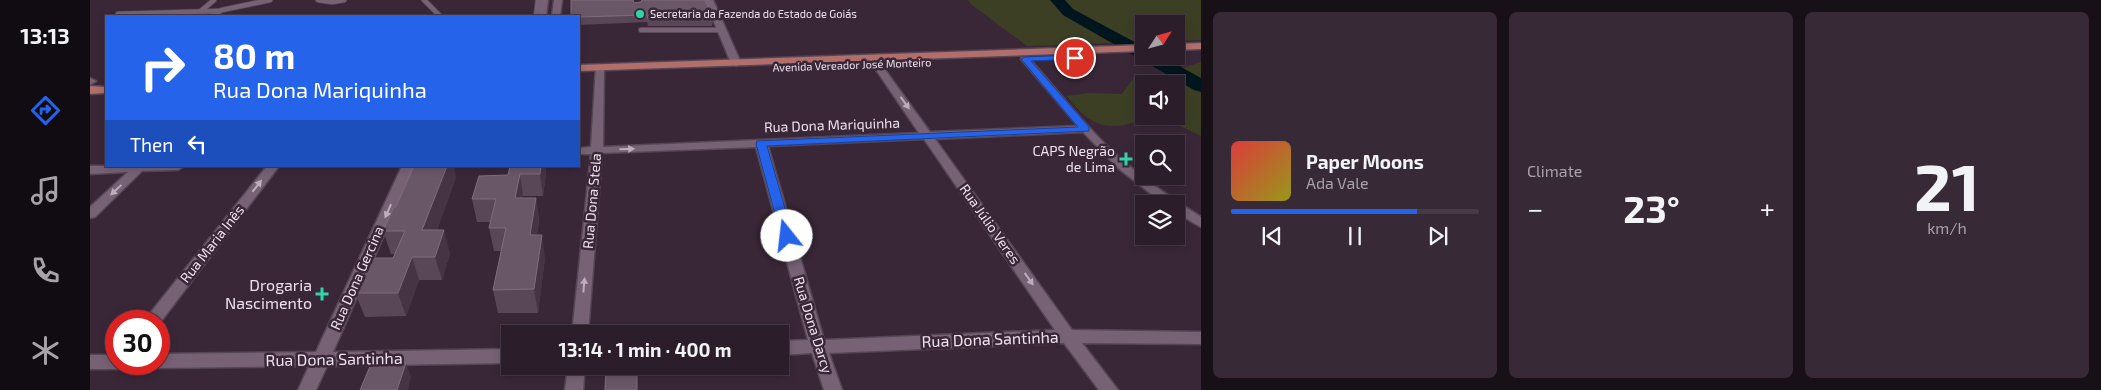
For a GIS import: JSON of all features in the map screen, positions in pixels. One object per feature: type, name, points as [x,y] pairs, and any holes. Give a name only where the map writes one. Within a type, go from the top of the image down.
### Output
[{"type":"main road","points":[[1185,46],[1201,46]]},
{"type":"main road","name":"Avenida Vereador José Monteiro","points":[[580,68],[599,70],[874,61],[1135,48]]},
{"type":"main road","points":[[1185,55],[1201,55]]},
{"type":"main road","name":"Avenida Vereador José Monteiro","points":[[580,73],[599,70],[736,63],[1135,56]]},
{"type":"main road","points":[[90,84],[105,81]]},
{"type":"main road","points":[[90,84],[105,90]]},
{"type":"street","points":[[542,15],[544,0]]},
{"type":"street","points":[[556,15],[558,0]]},
{"type":"street","points":[[709,0],[736,63]]},
{"type":"street","points":[[1025,59],[1086,129],[1122,166],[1160,195]]},
{"type":"street","name":"Rua Júlio Veres","points":[[874,61],[929,136],[1068,336],[1109,390]]},
{"type":"street","name":"Rua Dona Stela","points":[[581,325],[596,150],[599,70]]},
{"type":"street","name":"Rua Dona Mariquinha","points":[[580,151],[1086,129]]},
{"type":"street","name":"Rua Dona Darcy","points":[[761,144],[818,346],[833,390]]},
{"type":"street","points":[[90,170],[141,167]]},
{"type":"street","points":[[90,214],[141,167]]},
{"type":"street","name":"Rua Maria Inês","points":[[161,310],[272,167]]},
{"type":"street","name":"Rua Dona Gercina","points":[[307,390],[408,167]]},
{"type":"street","points":[[1185,213],[1201,223]]},
{"type":"street","name":"Rua Dona Santinha","points":[[789,348],[1068,336],[1201,338]]},
{"type":"street","name":"Rua Dona Santinha","points":[[170,361],[501,356]]},
{"type":"street","points":[[90,362],[105,362]]},
{"type":"street","points":[[574,390],[576,375]]},
{"type":"lane","points":[[201,12],[214,0]]},
{"type":"lane","points":[[118,14],[219,11],[270,0]]},
{"type":"lane","points":[[318,0],[332,2],[344,0]]},
{"type":"lane","points":[[424,0],[439,15]]},
{"type":"lane","points":[[536,15],[538,0]]},
{"type":"lane","points":[[213,15],[219,11]]},
{"type":"lane","points":[[641,30],[722,30]]},
{"type":"green space","points":[[968,0],[1201,0],[1201,40],[1185,41],[1185,15],[1135,15],[1135,42],[1027,46]]},
{"type":"green space","points":[[1201,62],[1201,136],[1178,125],[1185,125],[1185,75],[1162,75]]},
{"type":"green space","points":[[1135,76],[1135,122],[1114,126],[1091,120],[1078,110],[1067,96],[1088,93],[1122,94]]},
{"type":"building","name":"Secretaria da Fazenda do Estado de Goiás","points":[[571,0],[633,0],[634,3],[641,2],[642,0],[705,0],[713,19],[648,19],[647,15],[580,17],[580,15],[571,15]]},
{"type":"building","points":[[414,167],[447,167],[422,230],[444,230],[435,257],[412,257],[398,293],[355,293],[371,258],[393,258],[405,231],[383,231],[394,207],[396,207]]},
{"type":"building","points":[[510,167],[541,167],[540,174],[520,174],[515,198],[536,198],[530,235],[542,235],[534,289],[493,290],[506,228],[489,228],[496,199],[472,199],[479,176],[508,175]]},
{"type":"building","points":[[406,363],[397,390],[360,390],[371,364]]},
{"type":"building","points":[[606,375],[637,375],[637,390],[605,390]]},
{"type":"waterway","points":[[1057,0],[1068,12],[1135,49]]},
{"type":"waterway","points":[[1163,65],[1201,86]]},
{"type":"place","name":"Secretaria da Fazenda do Estado de Goiás","points":[[640,14]]},
{"type":"place","name":"CAPS Negrão de Lima","points":[[1126,159]]},
{"type":"place","name":"Drogaria Nascimento","points":[[322,294]]},
{"type":"route","points":[[787,236],[761,144],[1086,129],[1025,59],[1075,58]]}]
